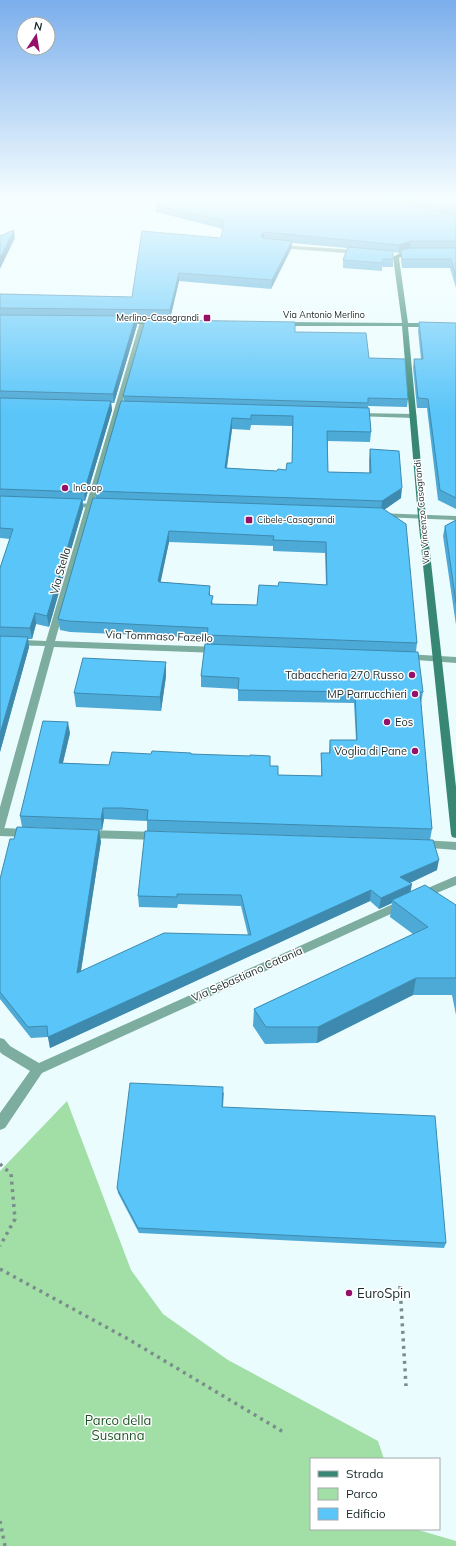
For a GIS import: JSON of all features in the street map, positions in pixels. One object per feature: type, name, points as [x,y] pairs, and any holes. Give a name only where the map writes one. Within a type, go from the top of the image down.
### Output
[{"type":"main road","name":"Via Vincenzo Casagrandi","points":[[397,270],[405,325],[422,517],[456,830]]},
{"type":"main road","points":[[117,322],[165,323]]},
{"type":"main road","name":"Via Antonio Merlino","points":[[275,324],[456,325]]},
{"type":"street","name":"Via Stella","points":[[0,826],[50,644],[119,407],[142,322]]},
{"type":"street","points":[[350,414],[414,416]]},
{"type":"street","points":[[62,504],[112,506]]},
{"type":"street","points":[[375,515],[456,518]]},
{"type":"street","name":"Via Tommaso Fazello","points":[[0,642],[224,650]]},
{"type":"street","points":[[398,657],[456,660]]},
{"type":"street","points":[[0,832],[42,833]]},
{"type":"street","points":[[74,834],[170,837]]},
{"type":"street","points":[[410,844],[456,846]]},
{"type":"street","name":"Via Sebastiano Catania","points":[[38,1069],[456,880]]},
{"type":"street","points":[[0,1124],[38,1069],[2,1048]]},
{"type":"path","points":[[0,1164],[11,1174],[15,1219],[0,1246]]},
{"type":"path","points":[[0,1269],[128,1339],[285,1433]]},
{"type":"path","points":[[400,1286],[406,1386]]},
{"type":"path","points":[[0,1521],[5,1546]]},
{"type":"green space","name":"Parco della Susanna","points":[[67,1101],[131,1270],[163,1314],[228,1360],[378,1441],[384,1458],[310,1458],[310,1530],[418,1530],[456,1541],[456,1546],[0,1546],[0,1171]]},
{"type":"building","points":[[136,270],[277,270],[272,280],[179,273],[170,310],[0,308],[0,294],[132,297]]},
{"type":"building","points":[[0,315],[136,316],[113,394],[0,391]]},
{"type":"building","points":[[146,317],[168,317],[168,320],[295,322],[295,332],[366,333],[369,358],[405,359],[408,399],[368,398],[368,403],[123,396]]},
{"type":"building","points":[[419,322],[456,323],[456,498],[440,490],[428,399],[418,398],[414,359],[423,359]]},
{"type":"building","points":[[0,398],[111,401],[84,492],[0,489]]},
{"type":"building","points":[[121,401],[369,408],[371,432],[327,431],[328,472],[371,473],[370,449],[399,451],[402,488],[382,501],[95,491]],"holes":[[[251,415],[293,416],[292,463],[287,463],[286,470],[278,469],[277,471],[225,468],[232,418],[251,419]]]},
{"type":"building","points":[[0,496],[82,499],[47,616],[35,613],[30,628],[0,627],[0,568],[13,529],[0,528]]},
{"type":"building","points":[[93,498],[382,508],[406,524],[417,643],[207,635],[208,628],[68,621],[58,619]],"holes":[[[169,531],[274,536],[273,540],[326,542],[327,585],[279,582],[278,586],[259,585],[257,605],[211,604],[213,596],[209,595],[210,586],[158,581]]]},
{"type":"building","points":[[456,520],[456,603],[445,526]]},
{"type":"building","points":[[0,636],[28,637],[0,734]]},
{"type":"building","points":[[205,644],[418,652],[423,692],[420,692],[432,829],[147,820],[148,810],[122,808],[103,808],[101,819],[20,816],[43,721],[68,722],[59,763],[109,765],[112,752],[151,754],[152,751],[191,754],[250,755],[270,756],[270,766],[278,766],[278,775],[322,776],[321,753],[330,753],[330,740],[357,740],[355,692],[238,690],[239,678],[201,676]]},
{"type":"building","points":[[83,658],[166,662],[160,697],[74,693]]},
{"type":"building","points":[[17,827],[99,830],[77,973],[164,933],[251,935],[241,895],[177,894],[177,897],[138,896],[145,831],[433,840],[439,860],[400,877],[412,884],[381,898],[371,890],[48,1037],[47,1026],[28,1027],[0,992],[0,879],[10,839],[14,839]]},
{"type":"building","points":[[425,885],[456,905],[456,978],[416,978],[318,1027],[266,1027],[254,1009],[428,927],[392,900]]},
{"type":"building","points":[[130,1083],[223,1087],[222,1107],[435,1116],[446,1243],[138,1228],[117,1188]]},
{"type":"place","name":"Merlino-Casagrandi","points":[[207,318]]},
{"type":"place","name":"InCoop","points":[[65,488]]},
{"type":"place","name":"Cibele-Casagrandi","points":[[249,520]]},
{"type":"place","name":"Tabaccheria 270 Russo","points":[[412,675]]},
{"type":"place","name":"MP Parrucchieri","points":[[415,694]]},
{"type":"place","name":"Eos","points":[[387,722]]},
{"type":"place","name":"Voglia di Pane","points":[[415,751]]},
{"type":"place","name":"EuroSpin","points":[[349,1293]]}]
